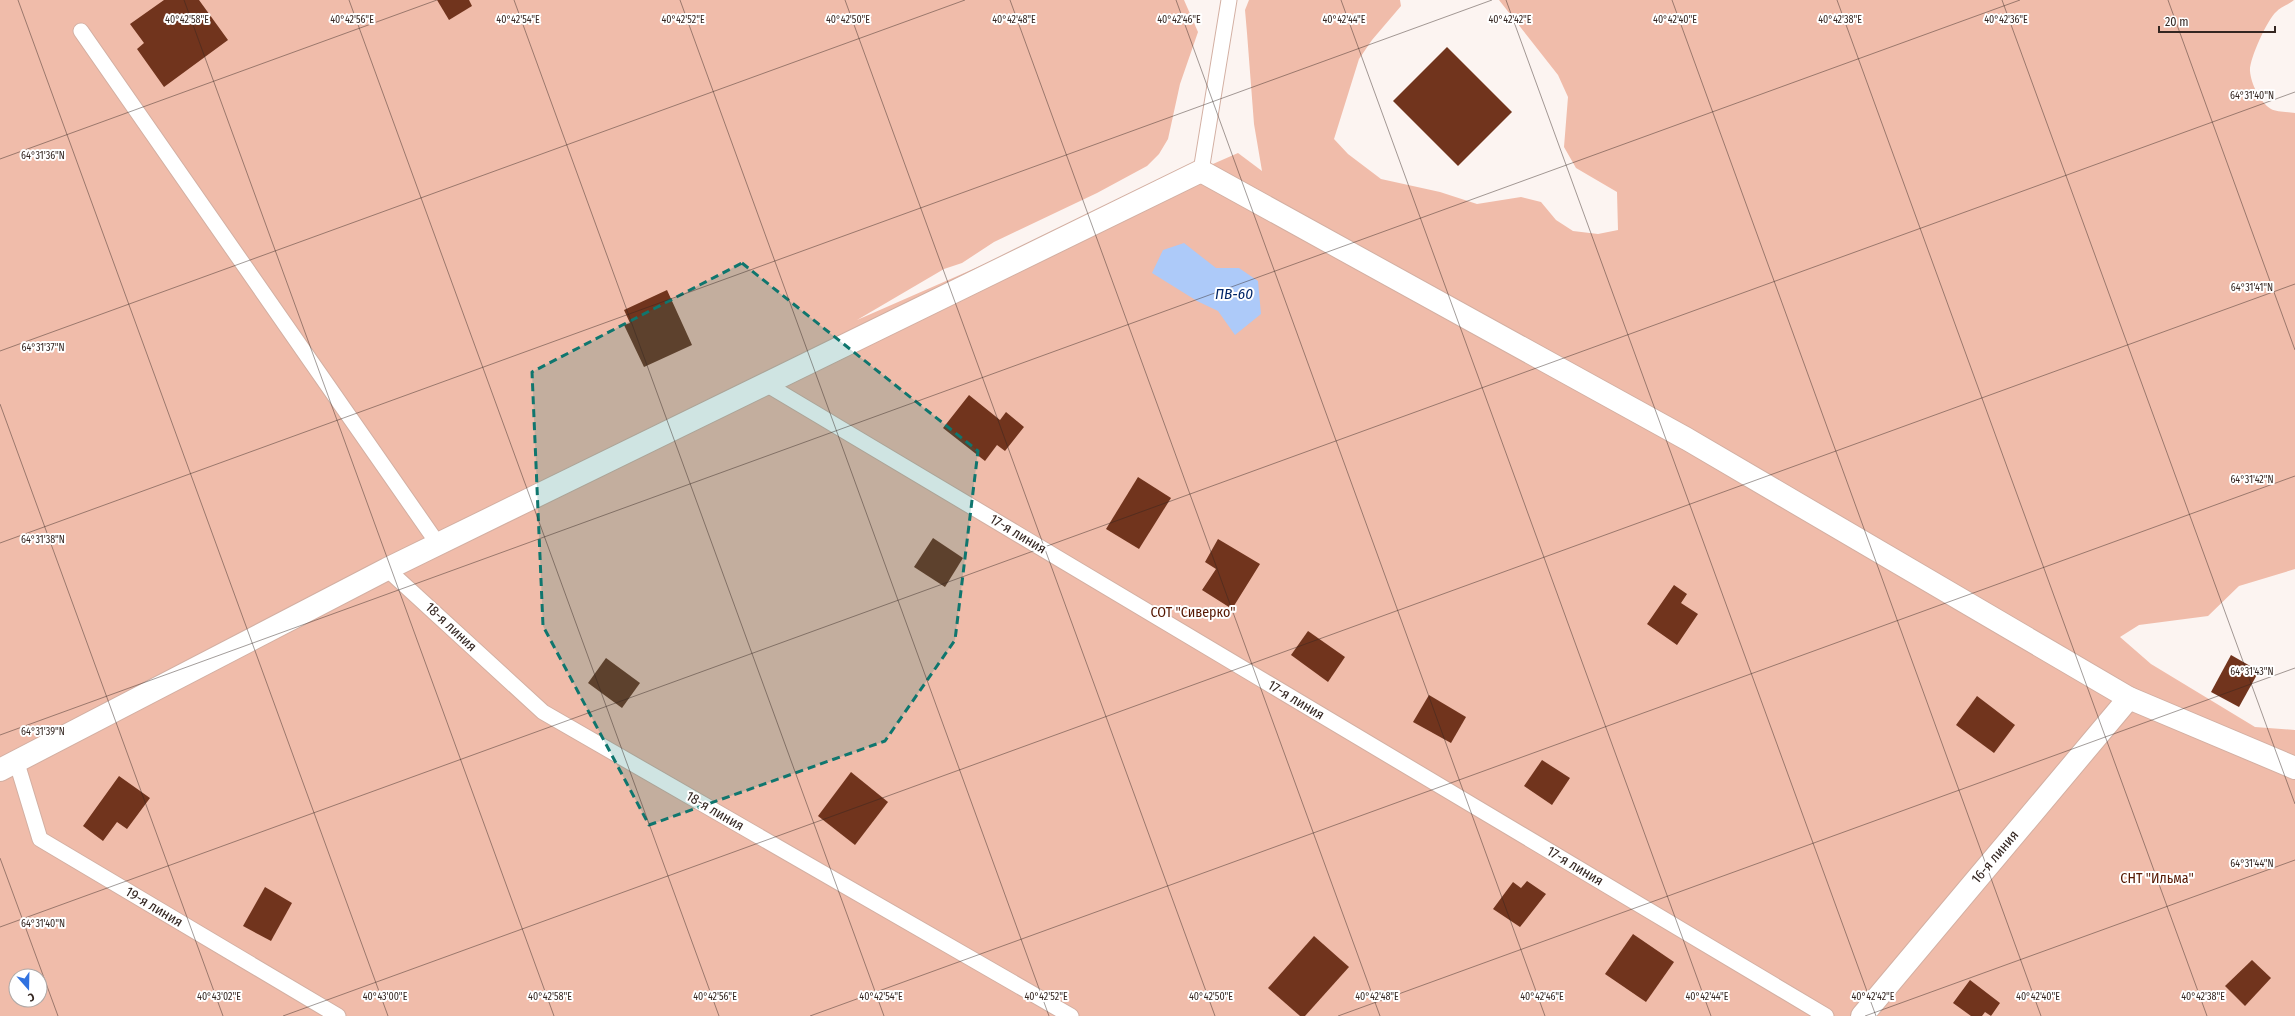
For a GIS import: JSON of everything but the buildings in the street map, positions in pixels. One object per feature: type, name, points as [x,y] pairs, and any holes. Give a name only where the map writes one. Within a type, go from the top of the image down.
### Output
[{"type":"street","points":[[8,765],[387,568],[1201,171],[1687,439],[2128,698],[2295,768]]},
{"type":"street","name":"16-я линия","points":[[1862,1016],[2128,698]]},
{"type":"lane","points":[[1201,171],[1228,0]]},
{"type":"lane","points":[[81,31],[438,544]]},
{"type":"lane","name":"17-я линия","points":[[766,384],[1826,1016]]},
{"type":"lane","name":"18-я линия","points":[[387,568],[543,712],[1071,1016]]},
{"type":"lane","name":"19-я линия","points":[[8,765],[40,839],[338,1016]]},
{"type":"highlighted area","points":[[742,263],[978,451],[955,640],[885,741],[649,825],[543,626],[532,372]]},
{"type":"green space","name":"СОТ \"Сиверко\"","points":[[0,0],[1184,0],[1198,32],[1180,84],[1168,139],[1159,154],[1147,166],[1097,193],[994,242],[962,263],[944,269],[857,320],[1238,153],[1262,171],[1254,124],[1245,10],[1249,0],[1400,0],[1401,6],[1372,40],[1359,59],[1334,139],[1348,154],[1381,179],[1440,192],[1477,204],[1521,197],[1541,202],[1556,220],[1573,231],[1598,234],[1618,230],[1617,192],[1576,168],[1564,147],[1568,97],[1558,75],[1499,0],[2294,0],[2278,10],[2272,16],[2255,50],[2250,71],[2252,81],[2257,92],[2267,106],[2276,111],[2295,113],[2295,569],[2239,586],[2208,616],[2139,625],[2120,637],[2151,664],[2255,727],[2295,730],[2295,1016],[0,1016]]},
{"type":"water","name":"ПВ-60","points":[[1184,243],[1216,268],[1239,268],[1258,281],[1261,314],[1235,335],[1218,311],[1197,301],[1152,273],[1163,250]]},
{"type":"park label","name":"СНТ \"Ильма\"","points":[[2157,878]]}]
